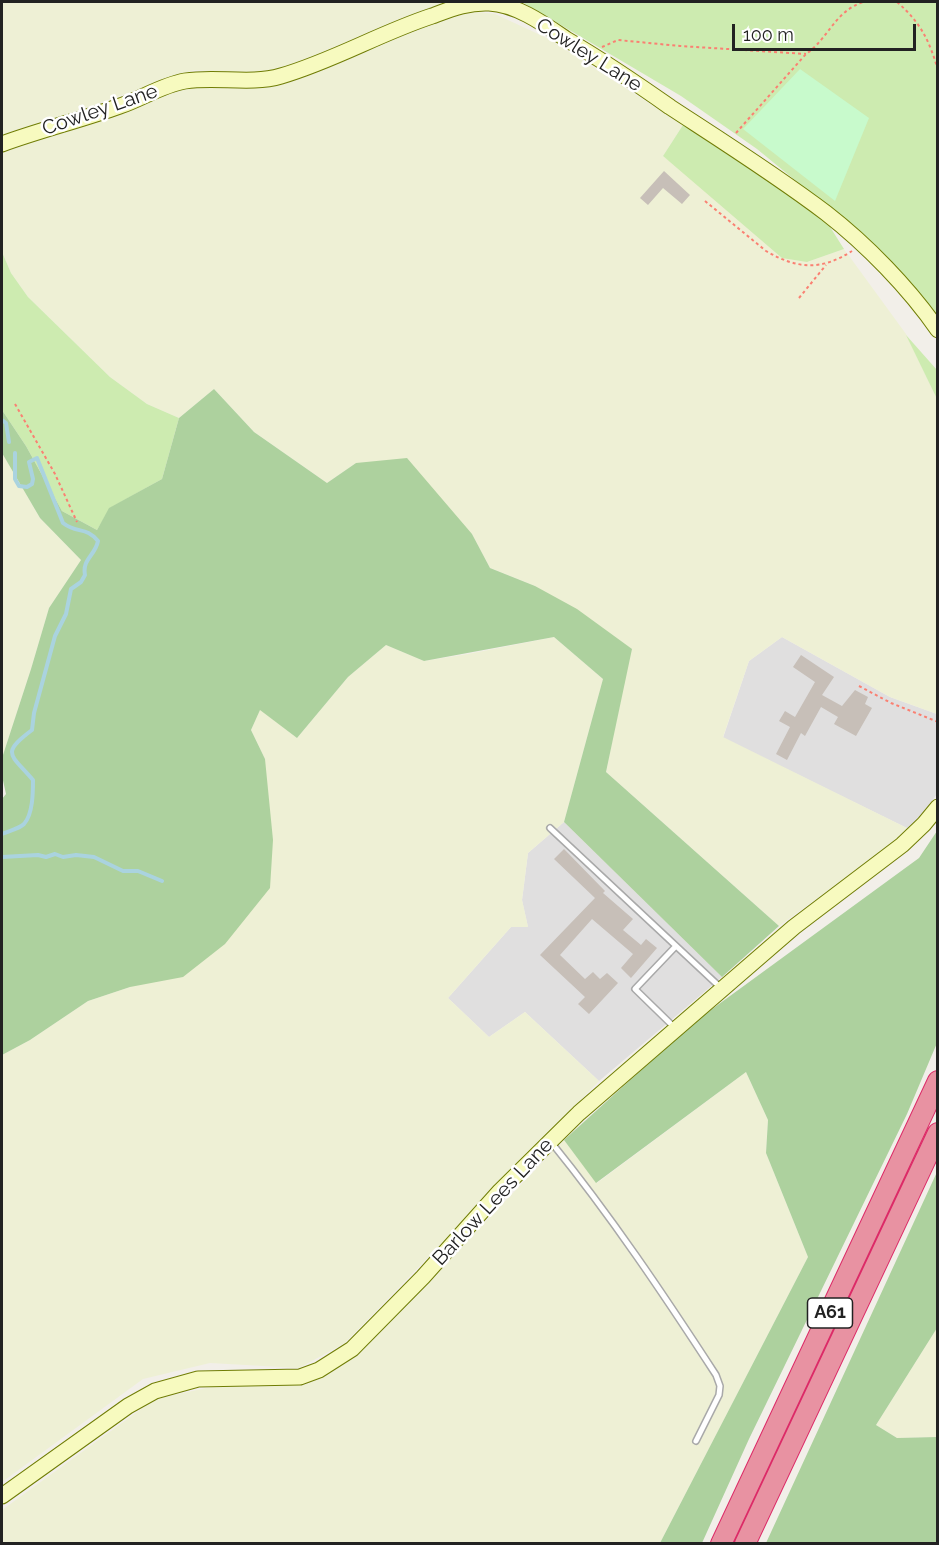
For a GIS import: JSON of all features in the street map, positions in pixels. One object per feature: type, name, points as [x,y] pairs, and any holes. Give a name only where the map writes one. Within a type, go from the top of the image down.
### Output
[{"type":"highway","name":"A61","points":[[721,1544],[938,1081]]},
{"type":"highway","name":"A61","points":[[745,1544],[938,1133]]},
{"type":"street","name":"Cowley Lane","points":[[2,144],[122,106],[153,91],[182,81],[204,79],[258,81],[305,68],[397,27],[474,2],[506,6],[538,21],[596,57],[827,213],[862,244],[907,290],[938,330]]},
{"type":"street","name":"Barlow Lees Lane","points":[[2,1496],[128,1406],[155,1391],[198,1379],[300,1377],[334,1361],[352,1349],[550,1141],[794,927],[902,845],[938,807]]},
{"type":"lane","points":[[550,828],[722,989]]},
{"type":"lane","points":[[676,946],[635,989],[676,1029]]},
{"type":"lane","points":[[550,1141],[585,1184],[648,1272],[716,1375],[720,1386],[719,1395],[696,1441]]},
{"type":"path","points":[[733,136],[806,54],[815,48],[838,17],[851,6],[863,2]]},
{"type":"path","points":[[897,2],[920,25],[930,43],[938,70]]},
{"type":"path","points":[[596,57],[603,45],[618,40],[806,54]]},
{"type":"path","points":[[705,201],[766,251],[802,265],[822,266],[842,258],[862,244]]},
{"type":"path","points":[[799,298],[828,263]]},
{"type":"path","points":[[15,404],[55,474],[77,522]]},
{"type":"path","points":[[859,686],[891,703],[938,722]]},
{"type":"shaded area","points":[[782,637],[890,697],[937,714],[937,794],[911,830],[723,738],[749,661]]},
{"type":"shaded area","points":[[564,822],[722,977],[599,1081],[525,1012],[489,1037],[448,998],[511,927],[528,927],[522,900],[528,853]]},
{"type":"green space","points":[[2,2],[449,2],[294,67],[258,74],[194,70],[2,137]]},
{"type":"green space","points":[[522,2],[937,2],[937,315],[868,240],[757,149],[681,96]]},
{"type":"green space","points":[[469,11],[495,14],[549,39],[683,125],[663,156],[807,262],[844,249],[906,334],[937,399],[937,714],[890,697],[782,637],[749,661],[723,737],[911,830],[779,926],[606,772],[631,649],[535,586],[490,568],[472,534],[356,463],[327,483],[254,432],[214,389],[179,418],[147,404],[110,377],[28,297],[11,273],[2,252],[2,153],[191,85],[257,87],[287,83],[398,31]]},
{"type":"green space","points":[[800,69],[869,118],[835,201],[743,129]]},
{"type":"green space","points":[[683,125],[825,219],[844,249],[807,262],[782,258],[663,156]]},
{"type":"green space","points":[[2,252],[11,273],[28,297],[110,377],[147,404],[179,418],[162,479],[110,508],[97,530],[62,511],[26,446],[2,410]]},
{"type":"green space","points":[[906,335],[937,370],[937,399]]},
{"type":"green space","points":[[214,389],[254,432],[327,483],[356,463],[407,458],[472,534],[490,568],[535,586],[577,609],[632,649],[606,772],[779,926],[722,977],[564,822],[603,679],[554,637],[424,661],[386,645],[348,677],[297,738],[260,710],[251,730],[265,759],[273,840],[270,888],[225,944],[183,977],[130,987],[88,1001],[30,1040],[2,1055],[2,799],[6,794],[2,776],[2,758],[49,608],[81,560],[40,518],[2,453],[2,410],[26,446],[62,511],[97,530],[109,508],[162,479],[179,418]]},
{"type":"green space","points":[[2,453],[40,518],[81,560],[49,608],[2,758]]},
{"type":"green space","points":[[554,637],[603,679],[564,822],[528,853],[522,900],[528,927],[511,927],[448,998],[489,1037],[525,1012],[599,1081],[345,1343],[299,1368],[210,1363],[143,1379],[2,1482],[2,1055],[30,1040],[88,1001],[130,987],[265,759],[251,730],[260,709],[297,738],[348,677],[386,645],[424,661]]},
{"type":"green space","points":[[937,831],[937,1043],[907,1114],[749,1439],[702,1543],[660,1543],[808,1257],[766,1153],[768,1120],[746,1072],[596,1183],[564,1140],[693,1023],[919,858]]},
{"type":"green space","points":[[746,1072],[768,1120],[766,1153],[808,1257],[660,1543],[2,1543],[2,1510],[155,1399],[225,1384],[305,1385],[359,1353],[564,1140],[597,1183]]},
{"type":"green space","points":[[937,1172],[937,1328],[876,1425],[897,1438],[937,1437],[937,1543],[766,1543]]},
{"type":"green space","points":[[937,1328],[937,1437],[897,1438],[876,1425]]},
{"type":"building","points":[[664,171],[690,195],[682,204],[663,188],[648,205],[640,198]]},
{"type":"building","points":[[801,655],[834,677],[822,695],[842,706],[855,690],[868,697],[865,704],[872,708],[856,736],[834,724],[838,717],[821,707],[805,736],[801,733],[787,760],[776,754],[790,727],[779,721],[785,711],[795,717],[815,682],[793,667]]},
{"type":"building","points":[[564,849],[605,891],[603,893],[633,919],[623,930],[641,945],[646,939],[657,948],[631,978],[621,968],[633,954],[592,919],[560,955],[585,979],[593,972],[600,979],[607,973],[618,983],[589,1014],[578,1004],[585,997],[540,955],[595,898],[554,859]]},
{"type":"waterway","points":[[2,420],[6,423],[9,442]]},
{"type":"waterway","points":[[2,834],[22,826],[29,815],[33,780],[15,759],[12,750],[32,730],[34,713],[55,636],[66,614],[71,589],[81,582],[85,575],[85,565],[98,541],[89,533],[63,523],[37,458],[29,462],[32,484],[27,487],[19,486],[15,479],[15,453]]},
{"type":"waterway","points":[[2,857],[38,855],[46,857],[55,854],[63,857],[76,855],[94,857],[123,871],[138,871],[162,881]]}]
